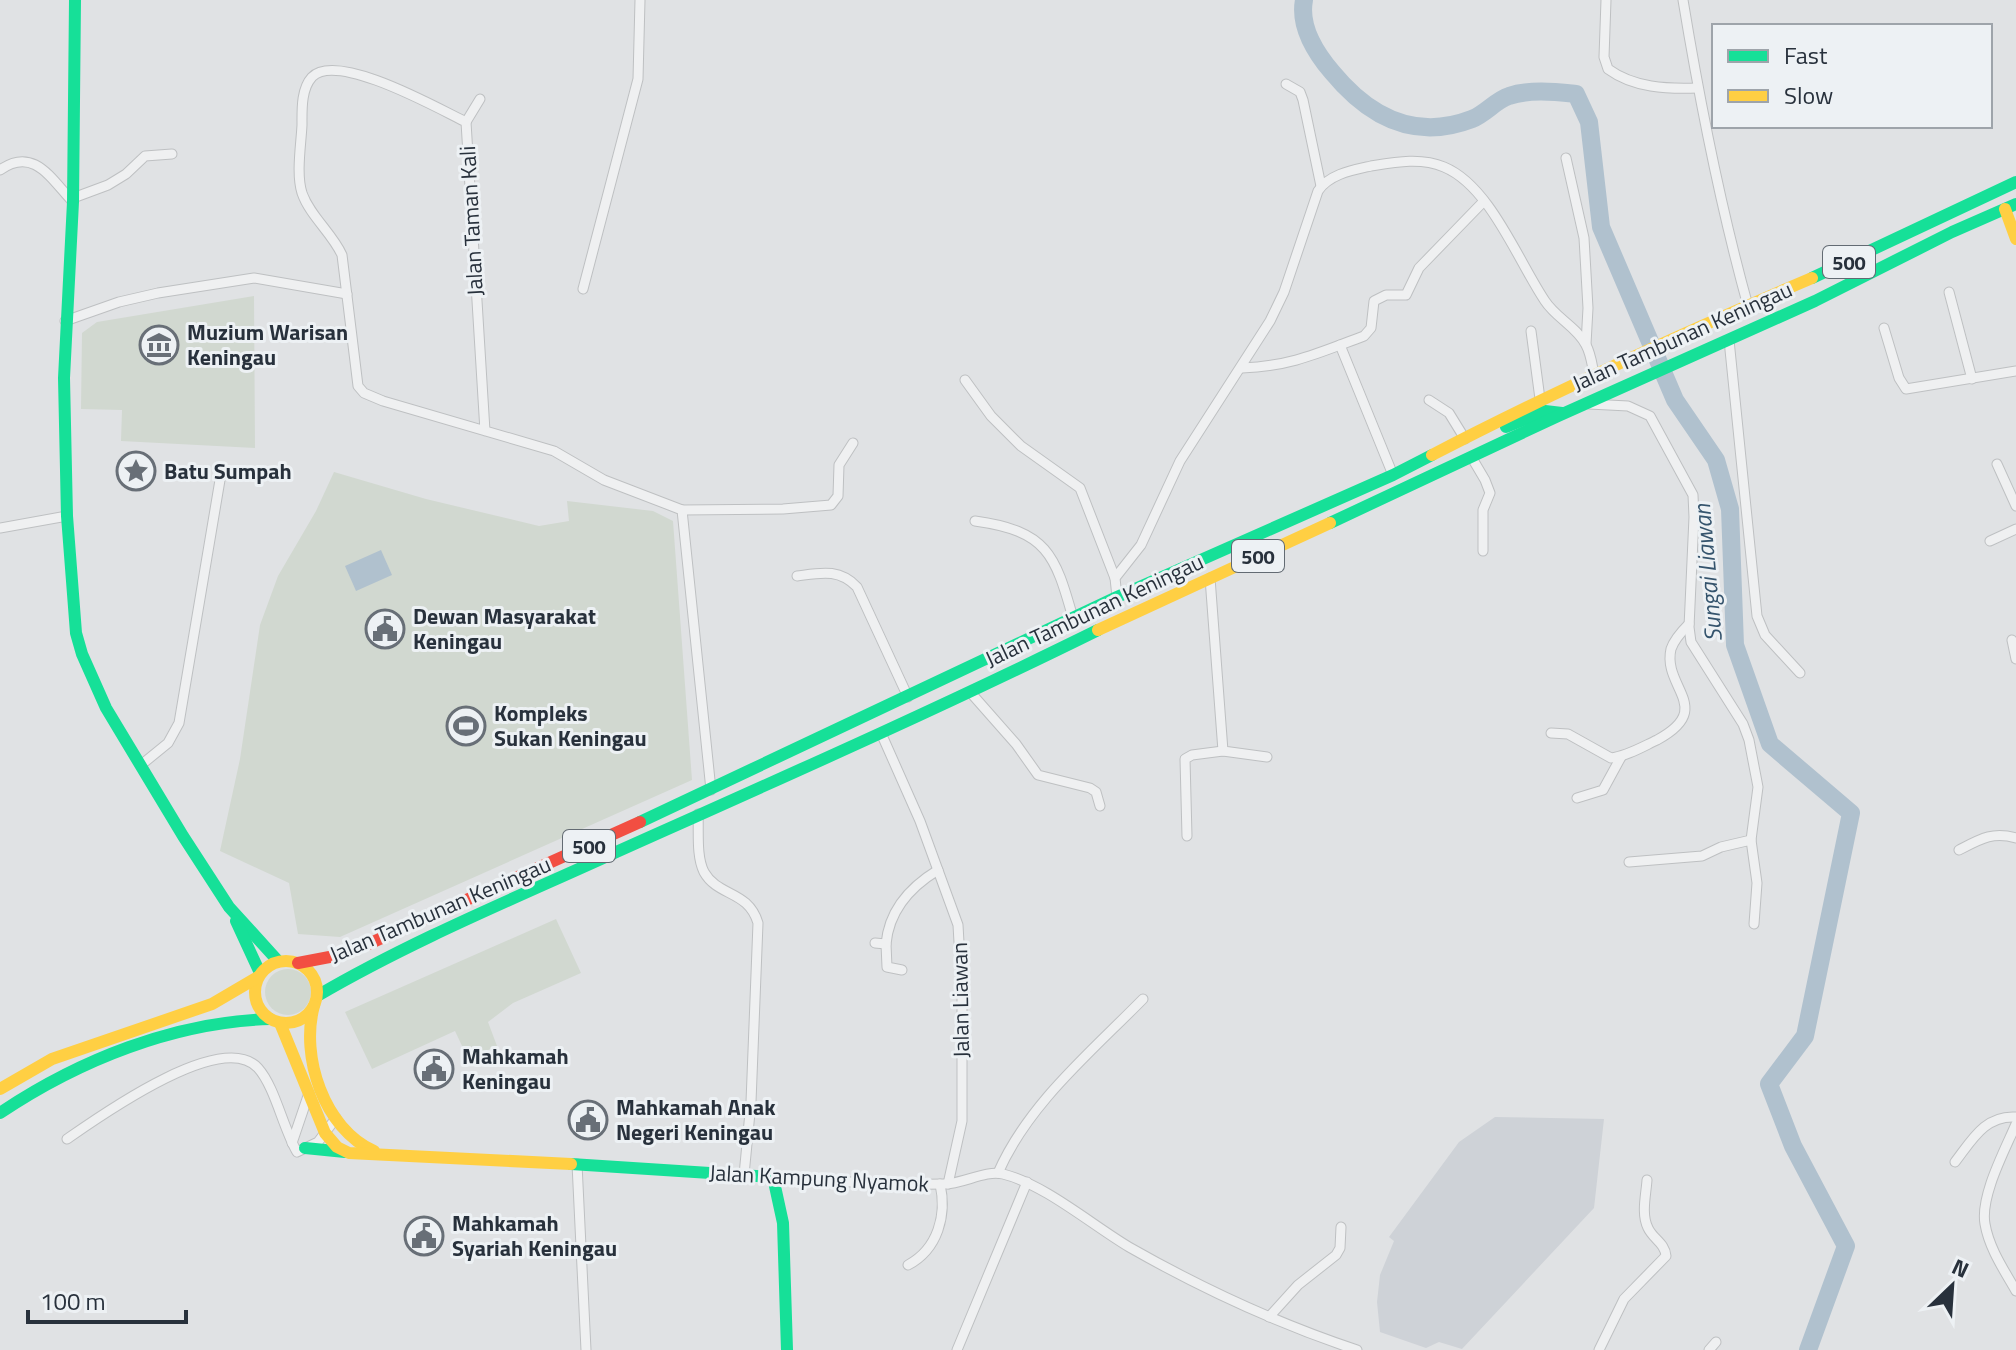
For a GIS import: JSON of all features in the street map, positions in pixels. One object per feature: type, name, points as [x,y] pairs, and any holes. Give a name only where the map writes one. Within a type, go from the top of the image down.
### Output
[{"type":"main road","points":[[75,0],[73,200],[65,321],[67,516],[76,633],[106,708],[229,907],[259,975],[255,986],[257,1005],[275,1021],[325,1133],[337,1147],[349,1153]]},
{"type":"main road","name":"Jalan Tambunan Keningau","points":[[298,963],[340,955],[364,946],[711,790],[1117,597],[1393,475],[1540,399],[1678,335],[1839,267],[2016,182]]},
{"type":"main road","points":[[2011,207],[2016,239]]},
{"type":"main road","name":"Jalan Tambunan Keningau","points":[[316,1001],[358,972],[698,814],[971,693],[1101,628],[2011,207]]},
{"type":"main road","points":[[1470,436],[1508,426],[1545,411],[1564,413]]},
{"type":"main road","points":[[0,1089],[52,1059],[212,1004],[278,961],[229,907]]},
{"type":"main road","name":"500","points":[[278,961],[298,963]]},
{"type":"main road","points":[[298,963],[313,976],[316,1001]]},
{"type":"main road","name":"500","points":[[0,1113],[57,1078],[161,1038],[234,1019],[300,1020],[316,1001]]},
{"type":"main road","name":"Jalan Kampung Nyamok","points":[[316,1001],[309,1025],[310,1047],[323,1089],[342,1129],[356,1142],[381,1153]]},
{"type":"main road","name":"Jalan Kampung Nyamok","points":[[298,1148],[773,1177]]},
{"type":"main road","points":[[773,1177],[783,1223],[787,1350]]},
{"type":"street","points":[[583,289],[638,79],[640,0]]},
{"type":"street","points":[[1606,0],[1604,57],[1608,69],[1618,76],[1650,86],[1697,88]]},
{"type":"street","points":[[1683,0],[1697,88],[1729,237],[1748,306]]},
{"type":"street","name":"Jalan Taman Kali","points":[[347,294],[342,255],[337,243],[307,204],[301,189],[302,112],[306,86],[312,77],[328,70],[355,74],[398,89],[466,122],[485,431]]},
{"type":"street","points":[[1115,578],[1141,545],[1180,461],[1242,368],[1280,303],[1321,186],[1303,100],[1300,92],[1286,84]]},
{"type":"street","points":[[466,122],[480,99]]},
{"type":"street","points":[[0,170],[20,160],[32,162],[73,200],[126,174],[145,156],[172,154]]},
{"type":"street","points":[[1566,158],[1584,238],[1588,308],[1586,344],[1594,374]]},
{"type":"street","points":[[1321,186],[1355,169],[1417,162],[1453,171],[1484,201],[1546,303],[1586,344]]},
{"type":"street","points":[[1242,368],[1275,367],[1296,362],[1369,332],[1374,301],[1386,295],[1406,295],[1419,268],[1484,201]]},
{"type":"street","points":[[65,321],[119,302],[158,293],[254,278],[347,294],[357,381],[361,391],[383,401],[554,451],[604,480],[682,510],[831,505],[838,496],[839,465],[853,443]]},
{"type":"street","points":[[1949,292],[1972,379]]},
{"type":"street","points":[[1884,328],[1899,378],[1906,389],[2016,371]]},
{"type":"street","points":[[1531,331],[1540,399]]},
{"type":"street","points":[[1729,340],[1757,616],[1765,635],[1800,673]]},
{"type":"street","points":[[1340,345],[1393,475]]},
{"type":"street","points":[[965,380],[991,416],[1021,446],[1080,488],[1115,578],[1117,597]]},
{"type":"street","points":[[1429,400],[1449,413],[1470,436]]},
{"type":"street","points":[[1585,404],[1628,406],[1650,416],[1694,501],[1689,624],[1694,650],[1743,724],[1758,787],[1751,840],[1757,883],[1754,924]]},
{"type":"street","points":[[1472,458],[1490,493],[1483,510],[1483,551]]},
{"type":"street","points":[[1997,464],[2016,506]]},
{"type":"street","points":[[141,765],[175,734],[184,699],[220,480]]},
{"type":"street","points":[[682,510],[711,790]]},
{"type":"street","points":[[0,528],[67,516]]},
{"type":"street","points":[[975,521],[1017,530],[1049,554],[1056,564],[1073,618]]},
{"type":"street","points":[[1990,541],[2016,529]]},
{"type":"street","points":[[797,576],[837,573],[857,587],[908,697]]},
{"type":"street","points":[[1210,578],[1223,751]]},
{"type":"street","points":[[1551,733],[1568,734],[1611,758],[1621,757],[1673,731],[1683,718],[1685,707],[1671,651],[1689,624]]},
{"type":"street","points":[[2012,640],[2016,659]]},
{"type":"street","points":[[971,693],[1016,744],[1038,775],[1090,788],[1096,792],[1100,806]]},
{"type":"street","name":"Jalan Liawan","points":[[881,733],[954,909],[961,947],[962,1121],[944,1184],[938,1229],[931,1246],[921,1258],[908,1265]]},
{"type":"street","points":[[1187,836],[1185,759],[1192,755],[1223,751],[1267,757]]},
{"type":"street","points":[[1577,798],[1603,790],[1621,757]]},
{"type":"street","points":[[698,814],[701,861],[705,874],[721,888],[751,905],[758,923],[751,1102],[744,1175]]},
{"type":"street","points":[[1959,850],[1990,835],[2003,834],[2016,838]]},
{"type":"street","points":[[1629,862],[1702,856],[1721,847],[1751,840]]},
{"type":"street","points":[[902,970],[887,967],[887,930],[899,904],[917,883],[938,870]]},
{"type":"street","points":[[875,943],[886,944]]},
{"type":"street","points":[[998,1173],[1014,1139],[1037,1108],[1143,999]]},
{"type":"street","points":[[67,1139],[149,1087],[184,1071],[232,1057],[257,1067],[298,1148]]},
{"type":"street","points":[[298,1148],[309,1092]]},
{"type":"street","points":[[277,1110],[291,1116],[304,1107]]},
{"type":"street","points":[[1955,1162],[1985,1125],[1999,1118],[2016,1117]]},
{"type":"street","points":[[298,1148],[315,1143],[336,1118]]},
{"type":"street","points":[[2016,1124],[1988,1196],[1984,1216],[1993,1251],[2016,1291]]},
{"type":"street","points":[[577,1164],[586,1350]]},
{"type":"street","name":"Jalan Kampung Nyamok","points":[[773,1177],[944,1184],[998,1173],[1027,1182],[1132,1249],[1326,1346],[1357,1350]]},
{"type":"street","points":[[1599,1350],[1624,1299],[1666,1256],[1646,1221],[1647,1180]]},
{"type":"street","points":[[957,1350],[1027,1182]]},
{"type":"street","points":[[1269,1317],[1298,1285],[1336,1255],[1340,1248],[1341,1227]]},
{"type":"shaded area","points":[[254,296],[255,448],[121,441],[122,410],[81,409],[82,333],[97,322]]},
{"type":"shaded area","name":"Kompleks Sukan Keningau","points":[[334,472],[426,499],[539,526],[569,521],[567,501],[653,511],[673,521],[692,780],[340,937],[298,934],[289,883],[220,851],[240,759],[260,625],[278,576],[316,511]]},
{"type":"shaded area","points":[[556,919],[581,973],[513,1003],[488,1022],[497,1046],[486,1051],[471,1065],[455,1031],[372,1069],[345,1012]]},
{"type":"shaded area","points":[[288,969],[305,975],[311,992],[305,1009],[288,1015],[271,1009],[265,992],[271,975]]},
{"type":"shaded area","points":[[1495,1117],[1604,1119],[1594,1208],[1462,1349],[1439,1342],[1426,1348],[1380,1332],[1377,1302],[1380,1275],[1394,1241],[1389,1237],[1459,1142]]},
{"type":"water","points":[[381,550],[392,575],[356,591],[345,566]]},
{"type":"waterway","name":"Sungai Liawan","points":[[1304,0],[1306,29],[1326,64],[1361,101],[1394,121],[1412,126],[1451,125],[1477,117],[1509,96],[1525,92],[1576,94],[1589,122],[1601,227],[1675,400],[1716,460],[1730,509],[1735,645],[1770,744],[1851,813],[1805,1036],[1769,1084],[1793,1146],[1846,1246],[1808,1350]]},
{"type":"traffic: fast","points":[[75,0],[73,202],[64,378],[67,516],[76,633],[106,708],[183,836],[229,907],[278,961]]},
{"type":"traffic: fast","points":[[1812,278],[2016,182]]},
{"type":"traffic: fast","points":[[1330,523],[1815,301],[1952,232],[2016,204]]},
{"type":"traffic: fast","points":[[1506,427],[1545,411],[1562,413]]},
{"type":"traffic: fast","points":[[640,822],[1117,597],[1432,455]]},
{"type":"traffic: fast","points":[[317,996],[463,921],[856,744],[1098,630]]},
{"type":"traffic: fast","points":[[236,921],[260,973]]},
{"type":"traffic: fast","points":[[0,1113],[62,1076],[129,1047],[198,1028],[270,1019]]},
{"type":"traffic: fast","points":[[305,1148],[345,1152]]},
{"type":"traffic: fast","points":[[571,1164],[773,1177],[783,1223],[787,1350]]},
{"type":"traffic: slow","points":[[2005,209],[2016,239]]},
{"type":"traffic: slow","points":[[1432,455],[1620,363],[1812,278]]},
{"type":"traffic: slow","points":[[1098,630],[1330,523]]},
{"type":"traffic: slow","points":[[280,961],[292,961],[308,970],[315,980],[317,992],[315,1004],[308,1014],[292,1023],[280,1023],[260,1009],[255,998],[255,986],[269,966],[280,961]]},
{"type":"traffic: slow","points":[[0,1089],[52,1059],[212,1004],[258,977]]},
{"type":"traffic: slow","points":[[314,1006],[310,1047],[320,1089],[329,1109],[342,1126],[356,1141],[374,1151]]},
{"type":"traffic: slow","points":[[280,1023],[325,1133],[337,1147],[349,1153],[571,1164]]},
{"type":"traffic: jam","points":[[298,963],[340,955],[364,946],[640,822]]},
{"type":"place","name":"Muzium Warisan Keningau","points":[[159,345]]},
{"type":"place","name":"Batu Sumpah","points":[[136,471]]},
{"type":"place","name":"Dewan Masyarakat Keningau","points":[[385,629]]},
{"type":"place","name":"Kompleks Sukan Keningau","points":[[466,726]]},
{"type":"place","name":"Mahkamah Keningau","points":[[434,1069]]},
{"type":"place","name":"Mahkamah Anak Negeri Keningau","points":[[588,1120]]},
{"type":"place","name":"Mahkamah Syariah Keningau","points":[[424,1236]]}]
